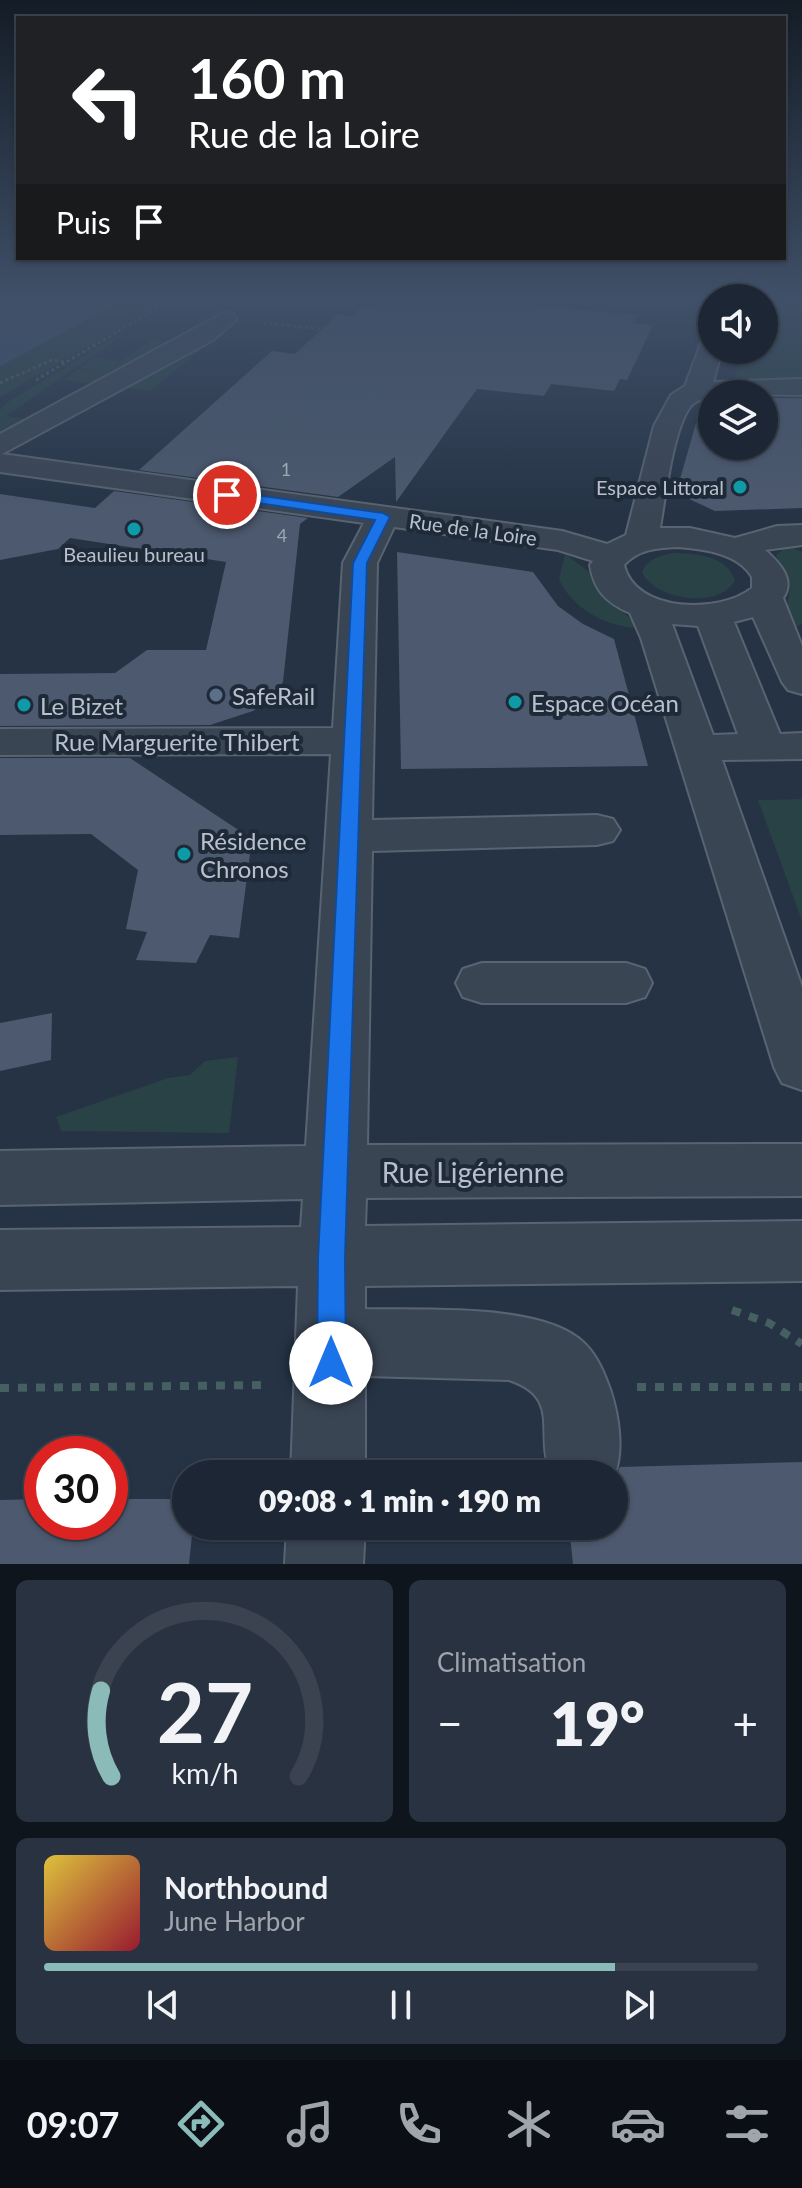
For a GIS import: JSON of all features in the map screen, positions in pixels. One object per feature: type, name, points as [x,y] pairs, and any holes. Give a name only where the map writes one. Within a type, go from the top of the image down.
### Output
[{"type":"street","points":[[0,446],[140,370]]},
{"type":"street","points":[[697,390],[703,370]]},
{"type":"street","points":[[627,549],[689,538],[735,548],[766,570],[771,586],[765,598],[744,610],[713,616],[681,615],[645,606],[625,596],[610,582],[606,570],[627,549],[679,402],[697,390],[802,387]]},
{"type":"street","name":"Rue de la Loire","points":[[0,463],[627,549]]},
{"type":"street","points":[[328,1460],[332,1258],[360,563],[383,517]]},
{"type":"street","points":[[735,548],[777,536],[802,535]]},
{"type":"street","points":[[765,598],[778,636],[802,682]]},
{"type":"street","points":[[645,606],[660,638],[802,1067]]},
{"type":"street","points":[[697,748],[782,746],[713,616]]},
{"type":"street","name":"Rue Marguerite Thibert","points":[[0,742],[354,741]]},
{"type":"street","points":[[350,836],[597,830]]},
{"type":"street","points":[[482,983],[626,983]]},
{"type":"street","name":"Rue Ligérienne","points":[[0,1178],[336,1172],[802,1170]]},
{"type":"street","points":[[0,1260],[802,1251]]},
{"type":"street","points":[[331,1363],[509,1346],[548,1359],[559,1367],[573,1386],[579,1404],[583,1460]]},
{"type":"street","points":[[324,1564],[325,1540]]},
{"type":"path","points":[[0,383],[29,370]]},
{"type":"path","points":[[32,383],[52,370]]},
{"type":"path","points":[[354,389],[360,376]]},
{"type":"path","points":[[291,388],[314,395],[354,389]]},
{"type":"path","points":[[354,389],[360,395],[396,401]]},
{"type":"path","points":[[267,440],[312,405],[314,395]]},
{"type":"path","points":[[0,1388],[331,1363]]},
{"type":"green space","points":[[0,370],[47,370],[0,397]]},
{"type":"green space","points":[[60,370],[72,370],[6,416],[28,419],[0,432],[0,409]]},
{"type":"green space","points":[[77,370],[104,373],[90,370],[123,370],[96,384],[63,380]]},
{"type":"green space","points":[[158,370],[176,370],[150,391],[125,388]]},
{"type":"green space","points":[[737,370],[802,370],[802,383],[734,380]]},
{"type":"green space","points":[[788,545],[802,552],[802,624],[792,628],[787,608],[790,585],[776,555]]},
{"type":"green space","points":[[673,553],[717,560],[725,565],[735,580],[727,589],[703,598],[688,598],[660,590],[642,573],[651,561]]},
{"type":"green space","points":[[565,554],[588,571],[597,587],[640,628],[616,625],[582,608],[559,579]]},
{"type":"green space","points":[[802,799],[802,921],[758,800]]},
{"type":"green space","points":[[238,1057],[229,1133],[61,1131],[56,1117],[168,1078],[190,1075],[205,1061]]},
{"type":"building","points":[[251,370],[632,370],[627,380],[620,379],[614,391],[551,384],[544,396],[477,389],[396,502],[395,457],[338,497],[139,470]]},
{"type":"building","name":"Espace Littoral","points":[[778,398],[802,398],[802,508],[715,511],[676,493],[698,416],[698,460],[778,460]]},
{"type":"building","points":[[114,491],[308,518],[300,524],[283,682],[273,696],[253,711],[210,725],[0,726],[0,674],[115,673],[147,650],[206,650],[226,562],[70,538],[58,549],[0,560],[0,494],[95,508]]},
{"type":"building","name":"Espace Océan","points":[[397,552],[533,572],[558,606],[583,624],[614,639],[648,766],[401,769]]},
{"type":"building","name":"Résidence Chronos","points":[[0,758],[130,758],[252,839],[239,938],[210,935],[196,963],[136,960],[147,932],[126,929],[138,870],[91,834],[0,835]]},
{"type":"building","points":[[52,1013],[51,1060],[0,1071],[0,1023]]},
{"type":"building","points":[[802,1462],[802,1564],[573,1564],[570,1540],[628,1540],[628,1467]]},
{"type":"building","points":[[24,1499],[24,1540],[128,1540],[128,1499],[172,1499],[172,1540],[192,1540],[189,1564],[0,1564],[0,1500]]},
{"type":"place","name":"Espace Littoral","points":[[740,487]]},
{"type":"place","name":"Beaulieu bureau","points":[[134,529]]},
{"type":"place","name":"SafeRail","points":[[216,695]]},
{"type":"place","name":"Espace Océan","points":[[515,702]]},
{"type":"place","name":"Le Bizet","points":[[24,705]]},
{"type":"place","name":"Résidence Chronos","points":[[184,854]]},
{"type":"route","points":[[227,495],[383,517],[368,541],[360,563],[332,1258],[331,1363]]}]
